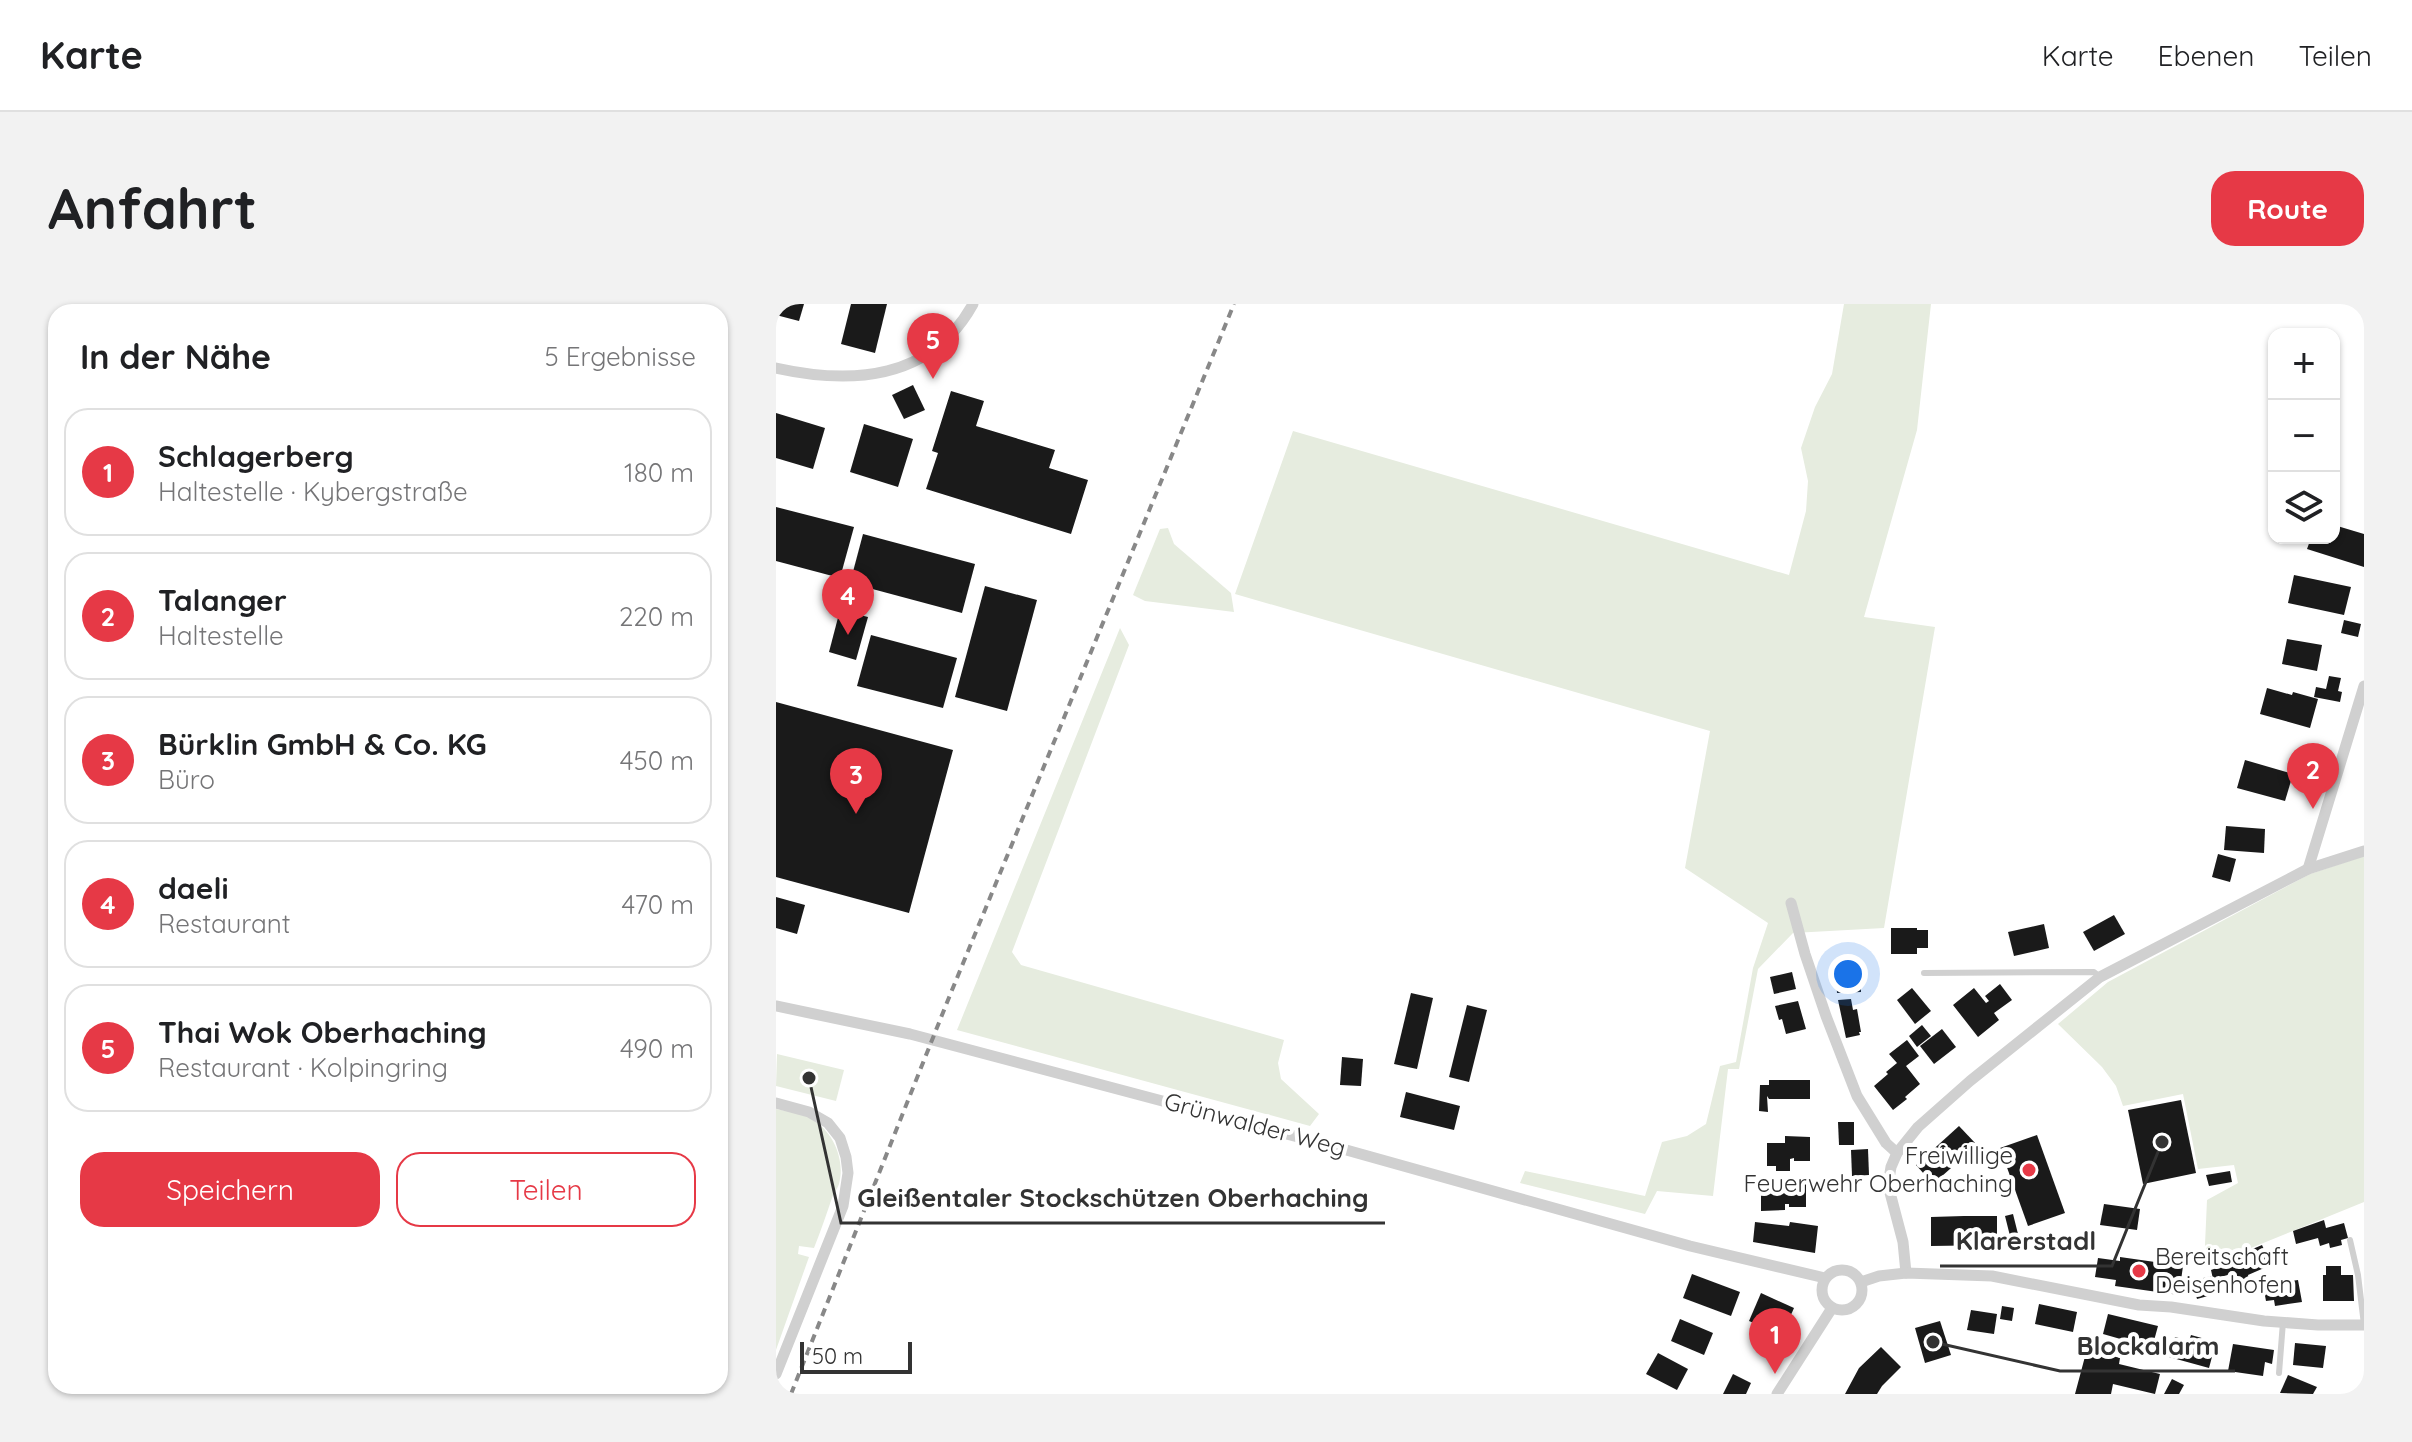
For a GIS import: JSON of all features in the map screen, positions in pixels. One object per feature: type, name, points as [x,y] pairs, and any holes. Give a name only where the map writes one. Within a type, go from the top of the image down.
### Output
[{"type":"street","points":[[776,368],[834,377],[887,373],[941,344],[964,320],[973,304]]},
{"type":"street","points":[[2308,869],[2364,686]]},
{"type":"street","points":[[1906,1273],[1903,1242],[1888,1185],[1897,1153],[1918,1127],[1970,1081],[2100,977],[2308,869],[2364,851]]},
{"type":"street","points":[[1791,903],[1826,1016],[1857,1096],[1886,1143],[1897,1153]]},
{"type":"street","name":"Grünwalder Weg","points":[[776,1006],[910,1034],[1361,1154],[1690,1246],[1825,1278]]},
{"type":"street","points":[[776,1103],[809,1112],[828,1123],[840,1138],[848,1173],[843,1206],[776,1374]]},
{"type":"street","points":[[1847,1270],[1861,1282],[1860,1298],[1848,1309],[1832,1308],[1823,1298],[1825,1278],[1834,1271],[1847,1270]]},
{"type":"street","points":[[1861,1282],[1906,1273],[1992,1276],[2139,1305],[2283,1322],[2364,1325]]},
{"type":"street","points":[[1777,1394],[1832,1308]]},
{"type":"lane","points":[[1924,973],[2094,972],[2100,977]]},
{"type":"lane","points":[[2350,1240],[2364,1325]]},
{"type":"lane","points":[[2279,1373],[2283,1322]]},
{"type":"shaded area","points":[[1844,304],[1931,304],[1917,430],[1864,617],[1935,627],[1884,928],[1793,933],[1758,969],[1739,1069],[1728,1069],[1713,1196],[1657,1191],[1645,1214],[1520,1183],[1525,1171],[1645,1196],[1662,1142],[1687,1136],[1706,1124],[1720,1066],[1736,1062],[1753,968],[1768,923],[1685,868],[1710,731],[1235,594],[1293,431],[1789,575],[1806,511],[1808,481],[1801,448],[1815,407],[1832,374]]},
{"type":"shaded area","points":[[1168,528],[1174,544],[1231,593],[1234,612],[1145,601],[1133,595],[1160,529]]},
{"type":"shaded area","points":[[1120,628],[1129,645],[1012,952],[1021,965],[1284,1040],[1278,1063],[1281,1079],[1319,1114],[1310,1126],[957,1030]]},
{"type":"shaded area","points":[[2364,856],[2364,1202],[2204,1267],[2207,1200],[2238,1183],[2234,1165],[2198,1169],[2183,1094],[2123,1106],[2116,1086],[2102,1067],[2058,1024],[2108,982],[2310,874]]},
{"type":"shaded area","points":[[777,1054],[844,1070],[836,1101],[776,1086]]},
{"type":"shaded area","points":[[776,1109],[806,1116],[823,1127],[838,1154],[841,1174],[814,1248],[799,1246],[798,1254],[809,1257],[776,1350]]},
{"type":"building","points":[[776,304],[804,304],[799,321],[776,315]]},
{"type":"building","points":[[851,304],[887,304],[875,353],[841,344]]},
{"type":"building","points":[[913,385],[925,410],[904,419],[892,395]]},
{"type":"building","points":[[951,391],[984,401],[976,426],[1055,450],[1049,468],[1088,480],[1071,534],[926,489],[938,453],[932,451]]},
{"type":"building","points":[[776,413],[825,428],[813,469],[776,458]]},
{"type":"building","points":[[864,424],[913,439],[898,487],[850,472]]},
{"type":"building","points":[[776,507],[854,527],[840,578],[776,561]]},
{"type":"building","points":[[2340,527],[2364,534],[2364,567],[2307,549],[2309,544],[2340,544]]},
{"type":"building","points":[[863,534],[975,564],[962,613],[850,583]]},
{"type":"building","points":[[2294,575],[2351,587],[2344,615],[2288,603]]},
{"type":"building","points":[[985,586],[1037,600],[1007,711],[955,697]]},
{"type":"building","points":[[840,610],[868,617],[856,660],[829,652]]},
{"type":"building","points":[[2344,620],[2361,624],[2358,637],[2341,633]]},
{"type":"building","points":[[871,635],[957,658],[943,708],[857,686]]},
{"type":"building","points":[[2287,639],[2322,645],[2317,671],[2282,664]]},
{"type":"building","points":[[2329,676],[2341,678],[2338,691],[2342,692],[2340,702],[2314,697],[2316,687],[2326,689]]},
{"type":"building","points":[[2267,688],[2318,699],[2310,728],[2260,714]]},
{"type":"building","points":[[776,702],[953,750],[909,913],[776,877]]},
{"type":"building","points":[[2245,760],[2293,774],[2285,801],[2237,788]]},
{"type":"building","points":[[2300,764],[2322,766],[2321,780],[2299,779]]},
{"type":"building","points":[[2226,826],[2265,829],[2264,853],[2224,850]]},
{"type":"building","points":[[2218,854],[2236,859],[2230,882],[2212,877]]},
{"type":"building","points":[[776,897],[805,905],[797,934],[776,928]]},
{"type":"building","points":[[2114,915],[2125,934],[2094,951],[2083,932]]},
{"type":"building","points":[[2044,924],[2049,948],[2014,956],[2008,932]]},
{"type":"building","points":[[1891,928],[1928,930],[1928,948],[1917,948],[1917,954],[1891,954]]},
{"type":"building","points":[[1860,958],[1861,992],[1837,993],[1835,959]]},
{"type":"building","points":[[1792,972],[1796,989],[1774,994],[1770,977]]},
{"type":"building","points":[[2000,984],[2012,1000],[1994,1013],[1999,1020],[1978,1037],[1953,1005],[1974,988],[1986,1003],[1989,1001],[1985,996]]},
{"type":"building","points":[[1912,988],[1931,1011],[1915,1024],[1897,1000]]},
{"type":"building","points":[[1411,993],[1433,998],[1417,1069],[1394,1064]]},
{"type":"building","points":[[1851,999],[1853,1010],[1857,1009],[1861,1032],[1860,1035],[1846,1038],[1838,1000]]},
{"type":"building","points":[[1798,1001],[1806,1029],[1786,1034],[1775,1006]]},
{"type":"building","points":[[1467,1005],[1487,1010],[1469,1082],[1449,1077]]},
{"type":"building","points":[[1922,1025],[1931,1036],[1917,1047],[1909,1036]]},
{"type":"building","points":[[1942,1029],[1956,1047],[1934,1064],[1920,1046]]},
{"type":"building","points":[[1907,1040],[1919,1056],[1906,1066],[1920,1084],[1893,1110],[1874,1086],[1897,1063],[1889,1054]]},
{"type":"building","points":[[1342,1057],[1363,1059],[1361,1086],[1340,1085]]},
{"type":"building","points":[[1769,1080],[1810,1080],[1810,1099],[1769,1099],[1767,1096],[1768,1112],[1759,1111],[1760,1085],[1769,1085]]},
{"type":"building","points":[[1406,1092],[1460,1106],[1454,1130],[1400,1117]]},
{"type":"building","points":[[2181,1100],[2196,1173],[2143,1184],[2128,1110]]},
{"type":"building","points":[[1838,1122],[1854,1122],[1854,1145],[1839,1145]]},
{"type":"building","points":[[1959,1126],[1977,1145],[1933,1184],[1916,1165]]},
{"type":"building","name":"Freiwillige Feuerwehr Oberhaching","points":[[2037,1135],[2065,1213],[2028,1226],[2000,1148]]},
{"type":"building","points":[[1785,1136],[1810,1137],[1810,1161],[1790,1159],[1790,1171],[1776,1171],[1776,1166],[1767,1166],[1767,1143],[1785,1143]]},
{"type":"building","points":[[1868,1149],[1869,1175],[1852,1176],[1851,1150]]},
{"type":"building","points":[[2230,1171],[2232,1182],[2209,1186],[2206,1175]]},
{"type":"building","points":[[1806,1177],[1806,1207],[1789,1207],[1785,1204],[1785,1210],[1761,1211],[1761,1184],[1779,1184],[1779,1178]]},
{"type":"building","points":[[2104,1204],[2140,1209],[2137,1230],[2100,1225]]},
{"type":"building","points":[[2013,1214],[2018,1234],[2010,1236],[2005,1216]]},
{"type":"building","points":[[1997,1216],[1997,1245],[1931,1246],[1931,1217]]},
{"type":"building","points":[[2324,1220],[2326,1228],[2344,1223],[2348,1238],[2341,1240],[2342,1245],[2330,1248],[2329,1243],[2320,1246],[2318,1238],[2296,1244],[2293,1231]]},
{"type":"building","points":[[1755,1222],[1818,1226],[1815,1253],[1753,1242]]},
{"type":"building","points":[[2262,1245],[2271,1265],[2248,1275],[2249,1280],[2237,1282],[2235,1273],[2213,1279],[2211,1270],[2222,1266],[2222,1262]]},
{"type":"building","name":"Bereitschaft Deisenhofen","points":[[2120,1257],[2183,1266],[2179,1295],[2115,1286],[2116,1280],[2095,1277],[2098,1258],[2120,1261]]},
{"type":"building","points":[[2326,1266],[2341,1266],[2341,1275],[2353,1275],[2354,1301],[2323,1301]]},
{"type":"building","points":[[1692,1274],[1740,1292],[1731,1316],[1683,1298]]},
{"type":"building","points":[[2211,1276],[2215,1294],[2197,1299],[2192,1281]]},
{"type":"building","points":[[2298,1280],[2302,1302],[2275,1306],[2274,1300],[2266,1301],[2263,1285]]},
{"type":"building","points":[[1761,1293],[1794,1308],[1782,1335],[1749,1321]]},
{"type":"building","points":[[2039,1304],[2077,1312],[2073,1332],[2035,1324]]},
{"type":"building","points":[[2002,1306],[2014,1308],[2012,1321],[2000,1319]]},
{"type":"building","points":[[1971,1310],[1997,1314],[1994,1334],[1967,1330]]},
{"type":"building","points":[[2108,1314],[2158,1326],[2152,1348],[2103,1334]]},
{"type":"building","points":[[1680,1319],[1713,1333],[1704,1355],[1671,1341]]},
{"type":"building","points":[[1940,1321],[1951,1355],[1925,1363],[1915,1328]]},
{"type":"building","points":[[2191,1335],[2216,1342],[2209,1368],[2169,1357],[2175,1337],[2189,1341]]},
{"type":"building","points":[[2295,1343],[2326,1346],[2323,1368],[2293,1365]]},
{"type":"building","points":[[2233,1344],[2274,1350],[2272,1364],[2265,1362],[2263,1376],[2228,1371]]},
{"type":"building","points":[[1881,1347],[1901,1367],[1877,1394],[1845,1394],[1859,1368]]},
{"type":"building","points":[[2087,1349],[2120,1358],[2119,1364],[2160,1374],[2155,1394],[2113,1384],[2111,1394],[2075,1394]]},
{"type":"building","points":[[1658,1353],[1688,1369],[1677,1390],[1646,1374]]},
{"type":"building","points":[[1733,1374],[1751,1383],[1746,1394],[1723,1394]]},
{"type":"building","points":[[2288,1375],[2317,1387],[2313,1394],[2280,1393]]},
{"type":"building","points":[[2172,1379],[2184,1385],[2179,1394],[2164,1394]]},
{"type":"railway","points":[[791,1394],[950,995],[1234,304]]},
{"type":"place","name":"Thai Wok Oberhaching","points":[[933,379]]},
{"type":"place","name":"daeli","points":[[848,635]]},
{"type":"place","name":"Talanger","points":[[2313,809]]},
{"type":"place","name":"Bürklin GmbH & Co. KG","points":[[856,814]]},
{"type":"place","name":"Gleißentaler Stockschützen Oberhaching","points":[[809,1078]]},
{"type":"place","name":"Klarerstadl","points":[[2162,1142]]},
{"type":"place","name":"Freiwillige Feuerwehr Oberhaching","points":[[2029,1170]]},
{"type":"place","name":"Bereitschaft Deisenhofen","points":[[2139,1271]]},
{"type":"place","name":"Blockalarm","points":[[1933,1342]]},
{"type":"place","name":"Schlagerberg","points":[[1775,1374]]}]
